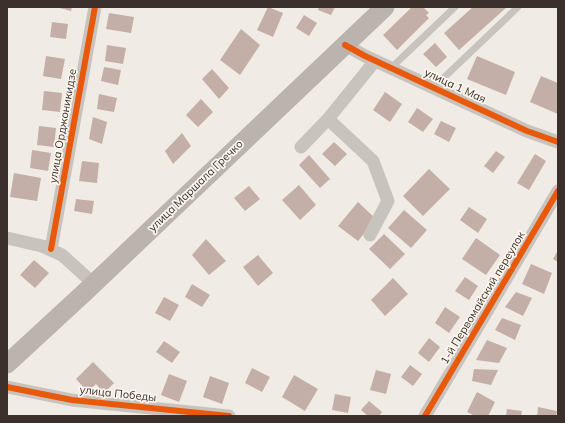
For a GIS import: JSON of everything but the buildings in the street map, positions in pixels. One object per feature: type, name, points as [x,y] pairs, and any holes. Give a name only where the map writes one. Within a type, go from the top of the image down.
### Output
[{"type":"main road","name":"улица Маршала Гречко","points":[[7,364],[94,284],[385,7]]},
{"type":"street","name":"улица Орджоникидзе","points":[[51,249],[95,7]]},
{"type":"street","name":"улица 1 Мая","points":[[345,45],[375,61],[527,131],[558,142]]},
{"type":"street","points":[[301,147],[328,119],[375,61]]},
{"type":"street","points":[[328,119],[373,161],[388,201],[370,235]]},
{"type":"street","name":"1-й Первомайский переулок","points":[[425,416],[558,191]]},
{"type":"street","points":[[7,238],[42,246],[62,254],[94,284]]},
{"type":"street","name":"улица Победы","points":[[7,387],[72,400],[228,416]]},
{"type":"lane","points":[[391,68],[455,7]]},
{"type":"lane","points":[[433,88],[518,7]]},
{"type":"cycle path","points":[[51,249],[95,7]]},
{"type":"cycle path","points":[[345,45],[365,56],[527,131],[558,142]]},
{"type":"cycle path","points":[[425,416],[558,191]]},
{"type":"cycle path","points":[[7,387],[72,400],[229,416]]}]
